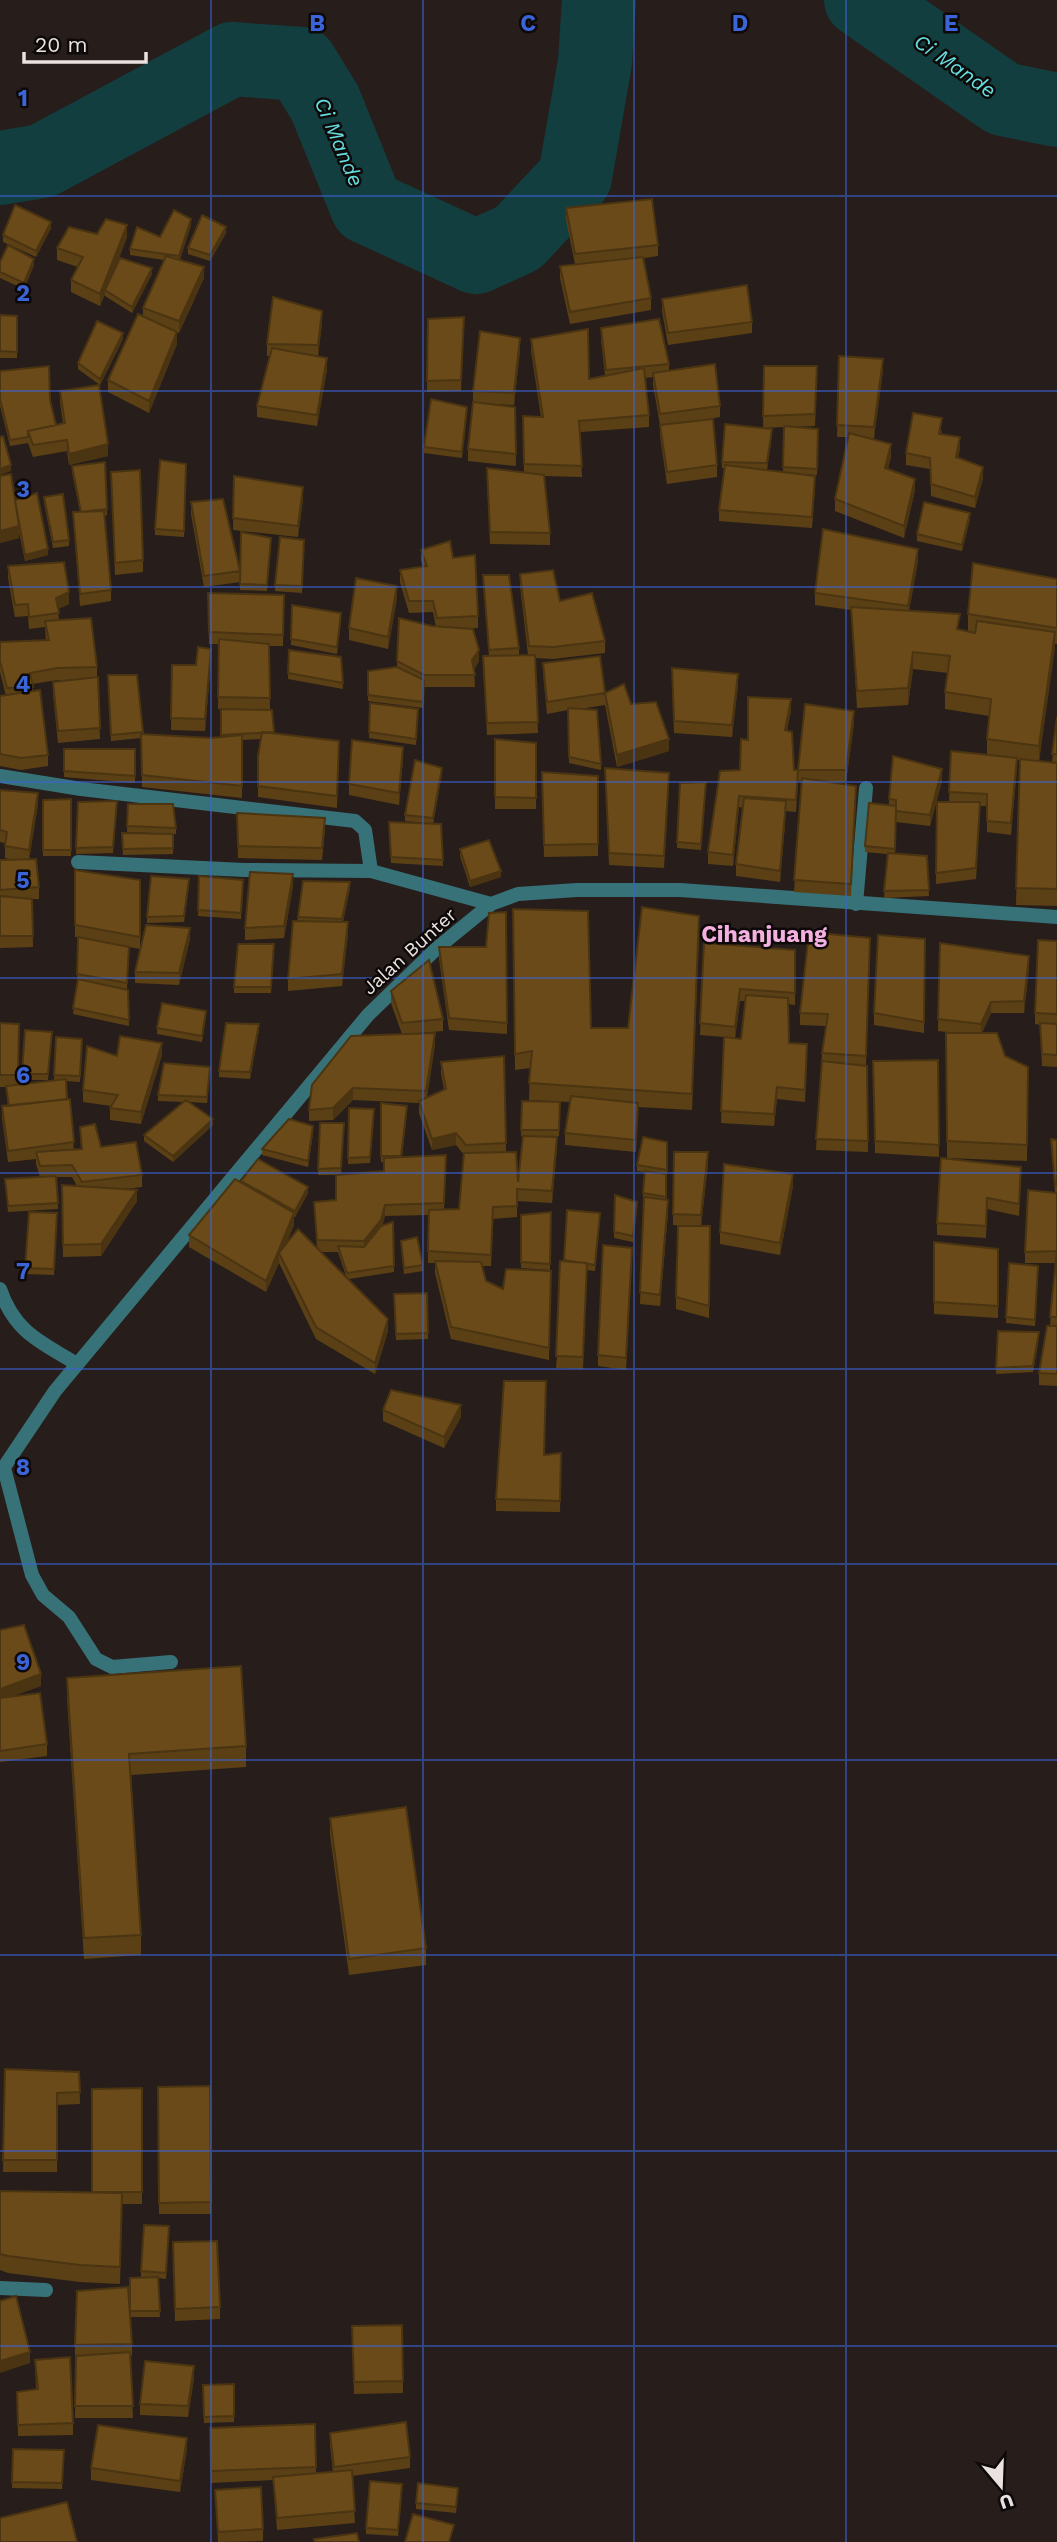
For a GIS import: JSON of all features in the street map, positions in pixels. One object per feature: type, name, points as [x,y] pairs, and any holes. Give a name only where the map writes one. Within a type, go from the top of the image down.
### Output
[{"type":"street","points":[[0,776],[81,789],[355,821],[365,830],[371,870]]},
{"type":"street","points":[[856,904],[866,788]]},
{"type":"street","points":[[78,862],[244,870],[371,870],[491,904]]},
{"type":"street","name":"Jalan Bunter","points":[[2,1471],[55,1391],[368,1015],[436,949],[491,904],[518,894],[577,890],[680,890],[1057,917]]},
{"type":"street","points":[[0,1289],[5,1303],[24,1331],[77,1364]]},
{"type":"street","points":[[2,1471],[32,1575],[43,1595],[69,1617],[96,1659],[112,1667],[171,1662]]},
{"type":"street","points":[[0,2288],[46,2290]]},
{"type":"building","points":[[652,199],[658,245],[575,254],[566,208]]},
{"type":"building","points":[[15,205],[51,222],[36,251],[3,235]]},
{"type":"building","points":[[174,210],[191,219],[179,256],[130,249],[137,227],[160,237]]},
{"type":"building","points":[[202,215],[226,227],[210,255],[188,248]]},
{"type":"building","points":[[106,219],[127,225],[100,294],[71,280],[83,257],[57,248],[69,227],[97,234]]},
{"type":"building","points":[[8,245],[34,259],[24,283],[0,272],[0,262]]},
{"type":"building","points":[[166,256],[204,267],[179,321],[143,308]]},
{"type":"building","points":[[643,257],[651,298],[570,312],[560,266]]},
{"type":"building","points":[[120,258],[152,268],[132,307],[105,290]]},
{"type":"building","points":[[747,285],[752,322],[668,333],[662,299]]},
{"type":"building","points":[[273,297],[322,311],[318,345],[267,344]]},
{"type":"building","points":[[138,314],[177,332],[149,401],[108,380]]},
{"type":"building","points":[[0,315],[17,316],[17,352],[0,351]]},
{"type":"building","points":[[464,317],[461,380],[427,381],[428,319]]},
{"type":"building","points":[[659,319],[669,364],[606,370],[601,328]]},
{"type":"building","points":[[97,321],[123,333],[100,379],[78,363]]},
{"type":"building","points":[[588,329],[589,379],[644,368],[649,415],[579,421],[582,466],[524,464],[523,416],[543,417],[531,339]]},
{"type":"building","points":[[480,331],[520,338],[514,393],[473,391]]},
{"type":"building","points":[[272,348],[327,358],[317,415],[257,406]]},
{"type":"building","points":[[839,356],[883,359],[874,427],[837,425]]},
{"type":"building","points":[[715,364],[720,406],[660,414],[653,373]]},
{"type":"building","points":[[49,366],[50,400],[56,425],[28,431],[28,437],[10,440],[0,399],[0,371]]},
{"type":"building","points":[[764,366],[817,366],[815,414],[763,416]]},
{"type":"building","points":[[99,385],[108,444],[69,454],[67,440],[33,445],[28,431],[65,423],[60,391]]},
{"type":"building","points":[[431,399],[467,407],[462,452],[424,447]]},
{"type":"building","points":[[473,402],[515,407],[516,454],[468,449]]},
{"type":"building","points":[[913,413],[942,418],[939,434],[960,437],[956,457],[983,467],[975,497],[931,484],[930,458],[906,453]]},
{"type":"building","points":[[713,419],[717,465],[667,472],[660,425]]},
{"type":"building","points":[[725,424],[772,429],[767,463],[722,462]]},
{"type":"building","points":[[784,426],[818,429],[817,469],[783,467]]},
{"type":"building","points":[[849,433],[891,444],[885,468],[915,479],[904,526],[835,499]]},
{"type":"building","points":[[3,436],[11,465],[0,469],[0,437]]},
{"type":"building","points":[[160,460],[186,464],[184,531],[155,529]]},
{"type":"building","points":[[105,462],[107,509],[81,512],[72,466]]},
{"type":"building","points":[[725,465],[815,476],[812,517],[719,510]]},
{"type":"building","points":[[487,468],[544,475],[550,533],[490,532]]},
{"type":"building","points":[[140,470],[143,560],[115,563],[111,472]]},
{"type":"building","points":[[11,474],[19,526],[0,531],[0,476]]},
{"type":"building","points":[[234,476],[303,487],[298,526],[233,518]]},
{"type":"building","points":[[37,493],[48,549],[25,555],[15,500]]},
{"type":"building","points":[[63,494],[69,540],[53,542],[44,497]]},
{"type":"building","points":[[223,499],[240,571],[204,576],[191,502]]},
{"type":"building","points":[[924,502],[970,513],[962,545],[917,534]]},
{"type":"building","points":[[104,511],[111,590],[80,594],[73,512]]},
{"type":"building","points":[[823,529],[918,549],[908,606],[815,593]]},
{"type":"building","points":[[241,532],[271,538],[267,585],[240,584]]},
{"type":"building","points":[[280,537],[304,540],[302,586],[275,585]]},
{"type":"building","points":[[450,541],[453,558],[475,555],[478,616],[437,618],[433,601],[409,601],[400,570],[427,566],[421,550]]},
{"type":"building","points":[[64,562],[69,592],[56,598],[59,613],[29,617],[28,604],[15,605],[8,566]]},
{"type":"building","points":[[973,563],[1057,579],[1057,628],[968,614]]},
{"type":"building","points":[[553,570],[560,601],[592,593],[605,641],[553,647],[529,646],[520,574]]},
{"type":"building","points":[[483,575],[509,575],[519,648],[489,650]]},
{"type":"building","points":[[356,578],[397,586],[388,637],[349,628]]},
{"type":"building","points":[[208,593],[284,595],[283,635],[209,632]]},
{"type":"building","points":[[292,605],[341,613],[337,647],[291,639]]},
{"type":"building","points":[[851,607],[960,614],[957,629],[975,633],[977,621],[1055,632],[1039,746],[987,739],[991,699],[945,692],[950,656],[913,652],[908,688],[857,691]]},
{"type":"building","points":[[91,618],[97,667],[57,668],[30,673],[33,687],[7,688],[0,661],[0,642],[49,640],[45,621]]},
{"type":"building","points":[[399,618],[432,626],[473,629],[479,650],[472,660],[475,675],[424,675],[397,661]]},
{"type":"building","points":[[219,639],[269,644],[270,698],[218,697]]},
{"type":"building","points":[[198,647],[211,649],[205,719],[171,718],[172,665],[196,665]]},
{"type":"building","points":[[289,650],[341,657],[343,683],[288,673]]},
{"type":"building","points":[[535,655],[538,722],[487,723],[483,656]]},
{"type":"building","points":[[600,656],[605,693],[547,702],[543,663]]},
{"type":"building","points":[[397,667],[424,680],[423,702],[368,695],[368,671]]},
{"type":"building","points":[[672,668],[738,674],[732,725],[674,721]]},
{"type":"building","points":[[108,675],[137,675],[143,732],[111,735]]},
{"type":"building","points":[[98,677],[100,728],[58,731],[53,682]]},
{"type":"building","points":[[624,684],[631,704],[656,702],[669,739],[617,755],[605,693]]},
{"type":"building","points":[[40,690],[48,755],[21,758],[0,754],[0,696]]},
{"type":"building","points":[[748,697],[791,699],[785,730],[792,732],[794,770],[798,770],[796,800],[739,796],[733,855],[708,852],[720,771],[740,770],[741,739],[748,740]]},
{"type":"building","points":[[370,703],[418,709],[416,739],[369,732]]},
{"type":"building","points":[[805,704],[854,711],[846,770],[798,770]]},
{"type":"building","points":[[568,708],[597,710],[601,764],[569,757]]},
{"type":"building","points":[[221,709],[272,710],[274,732],[221,735]]},
{"type":"building","points":[[1057,717],[1057,754],[1052,754]]},
{"type":"building","points":[[262,732],[339,741],[337,796],[258,786],[258,756]]},
{"type":"building","points":[[141,734],[211,738],[242,735],[242,786],[142,775]]},
{"type":"building","points":[[495,739],[536,743],[536,798],[495,797]]},
{"type":"building","points":[[352,740],[403,747],[399,793],[349,784]]},
{"type":"building","points":[[64,749],[135,749],[135,776],[64,771]]},
{"type":"building","points":[[951,751],[1017,758],[1011,823],[987,821],[987,794],[949,792]]},
{"type":"building","points":[[893,756],[942,769],[930,815],[896,811],[896,800],[889,799]]},
{"type":"building","points":[[1020,759],[1057,763],[1057,889],[1016,888]]},
{"type":"building","points":[[415,760],[442,768],[433,818],[405,815]]},
{"type":"building","points":[[605,768],[669,773],[664,856],[609,853]]},
{"type":"building","points":[[542,772],[598,776],[598,844],[544,845]]},
{"type":"building","points":[[802,778],[856,786],[851,884],[794,880]]},
{"type":"building","points":[[706,782],[701,844],[677,842],[680,783]]},
{"type":"building","points":[[0,790],[38,793],[29,850],[5,846],[7,832],[0,830]]},
{"type":"building","points":[[744,798],[786,801],[780,871],[736,864]]},
{"type":"building","points":[[71,799],[71,850],[43,850],[43,800]]},
{"type":"building","points":[[117,801],[113,847],[76,848],[78,802]]},
{"type":"building","points":[[937,802],[980,802],[976,868],[936,873]]},
{"type":"building","points":[[869,803],[896,806],[895,849],[865,846]]},
{"type":"building","points":[[128,804],[173,804],[176,828],[127,826]]},
{"type":"building","points":[[237,813],[325,818],[322,848],[238,846]]},
{"type":"building","points":[[389,822],[441,824],[443,860],[391,857]]},
{"type":"building","points":[[122,833],[173,834],[173,848],[123,849]]},
{"type":"building","points":[[489,840],[501,871],[470,881],[460,849]]},
{"type":"building","points":[[888,853],[927,856],[929,890],[884,891]]},
{"type":"building","points":[[36,859],[39,887],[0,890],[0,860]]},
{"type":"building","points":[[75,870],[140,880],[140,937],[75,925]]},
{"type":"building","points":[[250,872],[293,874],[284,926],[245,928]]},
{"type":"building","points":[[151,876],[189,879],[184,916],[147,917]]},
{"type":"building","points":[[199,876],[243,880],[241,913],[198,910]]},
{"type":"building","points":[[303,881],[350,882],[342,919],[298,917]]},
{"type":"building","points":[[0,896],[32,899],[33,936],[0,936]]},
{"type":"building","points":[[642,907],[699,916],[692,1094],[529,1083],[532,1051],[515,1054],[513,909],[588,911],[591,1028],[628,1028]]},
{"type":"building","points":[[506,912],[507,1023],[449,1018],[439,947],[486,947],[489,913]]},
{"type":"building","points":[[293,921],[348,922],[342,974],[288,979]]},
{"type":"building","points":[[146,925],[190,928],[179,973],[135,972]]},
{"type":"building","points":[[809,932],[870,938],[866,1056],[822,1053],[828,1014],[800,1013]]},
{"type":"building","points":[[878,935],[925,939],[924,1022],[874,1013]]},
{"type":"building","points":[[78,937],[129,947],[127,983],[77,974]]},
{"type":"building","points":[[1038,940],[1057,941],[1057,1014],[1035,1013]]},
{"type":"building","points":[[704,943],[795,950],[795,993],[740,989],[735,1027],[700,1023]]},
{"type":"building","points":[[940,943],[1029,956],[1024,1001],[991,1002],[981,1024],[938,1019]]},
{"type":"building","points":[[238,944],[274,944],[271,987],[234,987]]},
{"type":"building","points":[[429,960],[443,1019],[402,1023],[391,991]]},
{"type":"building","points":[[78,979],[128,990],[129,1020],[73,1008]]},
{"type":"building","points":[[746,995],[788,998],[789,1043],[807,1044],[805,1090],[777,1087],[774,1114],[721,1111],[724,1037],[741,1039]]},
{"type":"building","points":[[162,1003],[206,1011],[202,1036],[157,1028]]},
{"type":"building","points":[[0,1023],[19,1024],[18,1075],[0,1075]]},
{"type":"building","points":[[226,1023],[259,1024],[250,1072],[219,1071]]},
{"type":"building","points":[[1040,1023],[1057,1024],[1057,1055],[1042,1054]]},
{"type":"building","points":[[25,1030],[52,1032],[48,1074],[22,1074]]},
{"type":"building","points":[[435,1033],[426,1091],[353,1088],[333,1108],[309,1110],[312,1085],[351,1036]]},
{"type":"building","points":[[946,1033],[997,1033],[1005,1056],[1028,1067],[1027,1145],[947,1141]]},
{"type":"building","points":[[120,1036],[162,1043],[141,1112],[110,1108],[118,1095],[83,1090],[87,1046],[117,1056]]},
{"type":"building","points":[[56,1037],[82,1039],[80,1076],[54,1075]]},
{"type":"building","points":[[504,1056],[506,1143],[466,1145],[456,1133],[432,1139],[419,1101],[446,1089],[441,1062]]},
{"type":"building","points":[[938,1060],[939,1145],[875,1141],[873,1061]]},
{"type":"building","points":[[822,1061],[867,1066],[868,1141],[816,1139]]},
{"type":"building","points":[[164,1063],[210,1067],[207,1097],[158,1095]]},
{"type":"building","points":[[66,1079],[67,1099],[9,1106],[6,1086]]},
{"type":"building","points":[[571,1096],[638,1103],[636,1140],[565,1133]]},
{"type":"building","points":[[70,1099],[74,1142],[8,1151],[2,1106]]},
{"type":"building","points":[[186,1100],[213,1119],[173,1156],[144,1135]]},
{"type":"building","points":[[522,1101],[560,1102],[559,1130],[521,1130]]},
{"type":"building","points":[[381,1103],[407,1106],[401,1156],[381,1156]]},
{"type":"building","points":[[349,1108],[374,1109],[370,1157],[348,1158]]},
{"type":"building","points":[[289,1119],[313,1126],[308,1161],[262,1149]]},
{"type":"building","points":[[320,1123],[344,1123],[341,1168],[318,1169]]},
{"type":"building","points":[[95,1124],[101,1147],[136,1142],[142,1175],[82,1182],[72,1165],[40,1166],[36,1152],[82,1149],[80,1127]]},
{"type":"building","points":[[523,1136],[557,1137],[552,1191],[517,1189],[517,1206],[493,1207],[491,1255],[428,1251],[429,1210],[459,1209],[464,1153],[516,1152],[518,1182]]},
{"type":"building","points":[[643,1137],[667,1142],[667,1170],[637,1165]]},
{"type":"building","points":[[1051,1139],[1057,1140],[1057,1185],[1055,1185]]},
{"type":"building","points":[[674,1152],[708,1152],[701,1215],[673,1214]]},
{"type":"building","points":[[446,1155],[444,1203],[385,1205],[381,1220],[364,1241],[317,1240],[314,1202],[336,1200],[336,1175],[384,1171],[384,1158]]},
{"type":"building","points":[[941,1158],[1021,1167],[1019,1204],[987,1198],[986,1226],[937,1223]]},
{"type":"building","points":[[258,1159],[308,1187],[295,1211],[241,1181]]},
{"type":"building","points":[[724,1164],[793,1174],[780,1243],[720,1232]]},
{"type":"building","points":[[645,1171],[666,1174],[666,1197],[643,1193]]},
{"type":"building","points":[[56,1176],[58,1203],[8,1206],[5,1179]]},
{"type":"building","points":[[235,1179],[294,1213],[266,1281],[189,1235]]},
{"type":"building","points":[[62,1185],[137,1190],[101,1244],[63,1245]]},
{"type":"building","points":[[1028,1190],[1057,1193],[1057,1251],[1025,1252]]},
{"type":"building","points":[[615,1195],[637,1202],[633,1236],[614,1232]]},
{"type":"building","points":[[644,1197],[668,1200],[660,1295],[640,1292]]},
{"type":"building","points":[[567,1210],[600,1213],[595,1265],[564,1260]]},
{"type":"building","points":[[29,1212],[57,1213],[54,1269],[25,1268]]},
{"type":"building","points":[[551,1212],[550,1264],[521,1262],[521,1215]]},
{"type":"building","points":[[393,1222],[394,1266],[347,1273],[338,1246],[364,1247],[381,1226]]},
{"type":"building","points":[[678,1226],[710,1226],[709,1306],[676,1297]]},
{"type":"building","points":[[298,1229],[388,1319],[375,1363],[316,1327],[279,1253]]},
{"type":"building","points":[[417,1237],[423,1265],[404,1268],[401,1241]]},
{"type":"building","points":[[934,1242],[998,1249],[998,1306],[934,1302]]},
{"type":"building","points":[[603,1245],[632,1248],[626,1358],[598,1355]]},
{"type":"building","points":[[1057,1251],[1057,1317],[1050,1317]]},
{"type":"building","points":[[435,1261],[481,1262],[486,1281],[503,1289],[506,1269],[551,1271],[549,1348],[451,1327]]},
{"type":"building","points":[[560,1261],[587,1263],[583,1357],[556,1356]]},
{"type":"building","points":[[1009,1263],[1038,1266],[1035,1320],[1006,1317]]},
{"type":"building","points":[[427,1293],[428,1333],[396,1334],[394,1294]]},
{"type":"building","points":[[1047,1326],[1057,1326],[1057,1374],[1039,1373]]},
{"type":"building","points":[[998,1331],[1039,1332],[1033,1366],[996,1368]]},
{"type":"building","points":[[504,1381],[546,1381],[544,1455],[561,1453],[560,1501],[496,1499]]},
{"type":"building","points":[[391,1390],[461,1405],[444,1437],[383,1410]]},
{"type":"building","points":[[24,1625],[41,1674],[0,1689],[0,1630]]},
{"type":"building","points":[[241,1666],[246,1746],[129,1754],[141,1935],[84,1938],[67,1678]]},
{"type":"building","points":[[40,1693],[47,1744],[0,1751],[0,1698]]},
{"type":"building","points":[[406,1807],[426,1948],[349,1959],[330,1818]]},
{"type":"building","points":[[5,2069],[79,2072],[80,2092],[57,2093],[57,2160],[3,2160]]},
{"type":"building","points":[[210,2086],[211,2202],[159,2203],[158,2087]]},
{"type":"building","points":[[142,2088],[142,2192],[92,2192],[92,2089]]},
{"type":"building","points":[[0,2191],[122,2193],[120,2267],[80,2265],[0,2254]]},
{"type":"building","points":[[144,2225],[169,2226],[166,2273],[141,2271]]},
{"type":"building","points":[[217,2241],[220,2307],[175,2309],[173,2242]]},
{"type":"building","points":[[158,2277],[160,2311],[130,2311],[130,2278]]},
{"type":"building","points":[[128,2287],[132,2344],[75,2345],[77,2291]]},
{"type":"building","points":[[16,2296],[30,2352],[0,2361],[0,2301]]},
{"type":"building","points":[[402,2325],[403,2381],[354,2382],[352,2326]]},
{"type":"building","points":[[130,2352],[133,2406],[75,2406],[76,2356]]},
{"type":"building","points":[[70,2357],[73,2423],[18,2425],[17,2392],[38,2389],[35,2360]]},
{"type":"building","points":[[145,2361],[194,2366],[188,2406],[140,2404]]},
{"type":"building","points":[[234,2384],[234,2416],[204,2417],[203,2385]]},
{"type":"building","points":[[406,2422],[410,2457],[334,2467],[330,2433]]},
{"type":"building","points":[[315,2424],[316,2467],[211,2471],[210,2428]]},
{"type":"building","points":[[98,2425],[187,2438],[180,2481],[91,2468]]},
{"type":"building","points":[[13,2449],[64,2450],[62,2483],[12,2482]]},
{"type":"building","points":[[352,2470],[355,2511],[277,2518],[273,2477]]},
{"type":"building","points":[[370,2481],[402,2484],[398,2530],[366,2528]]},
{"type":"building","points":[[418,2483],[458,2488],[456,2507],[416,2503]]},
{"type":"building","points":[[261,2487],[263,2529],[218,2532],[215,2490]]},
{"type":"building","points":[[67,2502],[77,2542],[0,2542],[0,2518]]},
{"type":"building","points":[[413,2514],[454,2525],[449,2542],[405,2542]]},
{"type":"building","points":[[357,2533],[359,2542],[315,2542],[314,2539]]},
{"type":"waterway","name":"Ci Mande","points":[[0,168],[42,161],[232,59],[301,64],[325,103],[367,207],[476,257],[518,238],[575,177],[595,62],[599,0]]},
{"type":"waterway","name":"Ci Mande","points":[[861,0],[1003,99],[1057,110]]},
{"type":"district","name":"Cihanjuang","points":[[764,934]]}]
